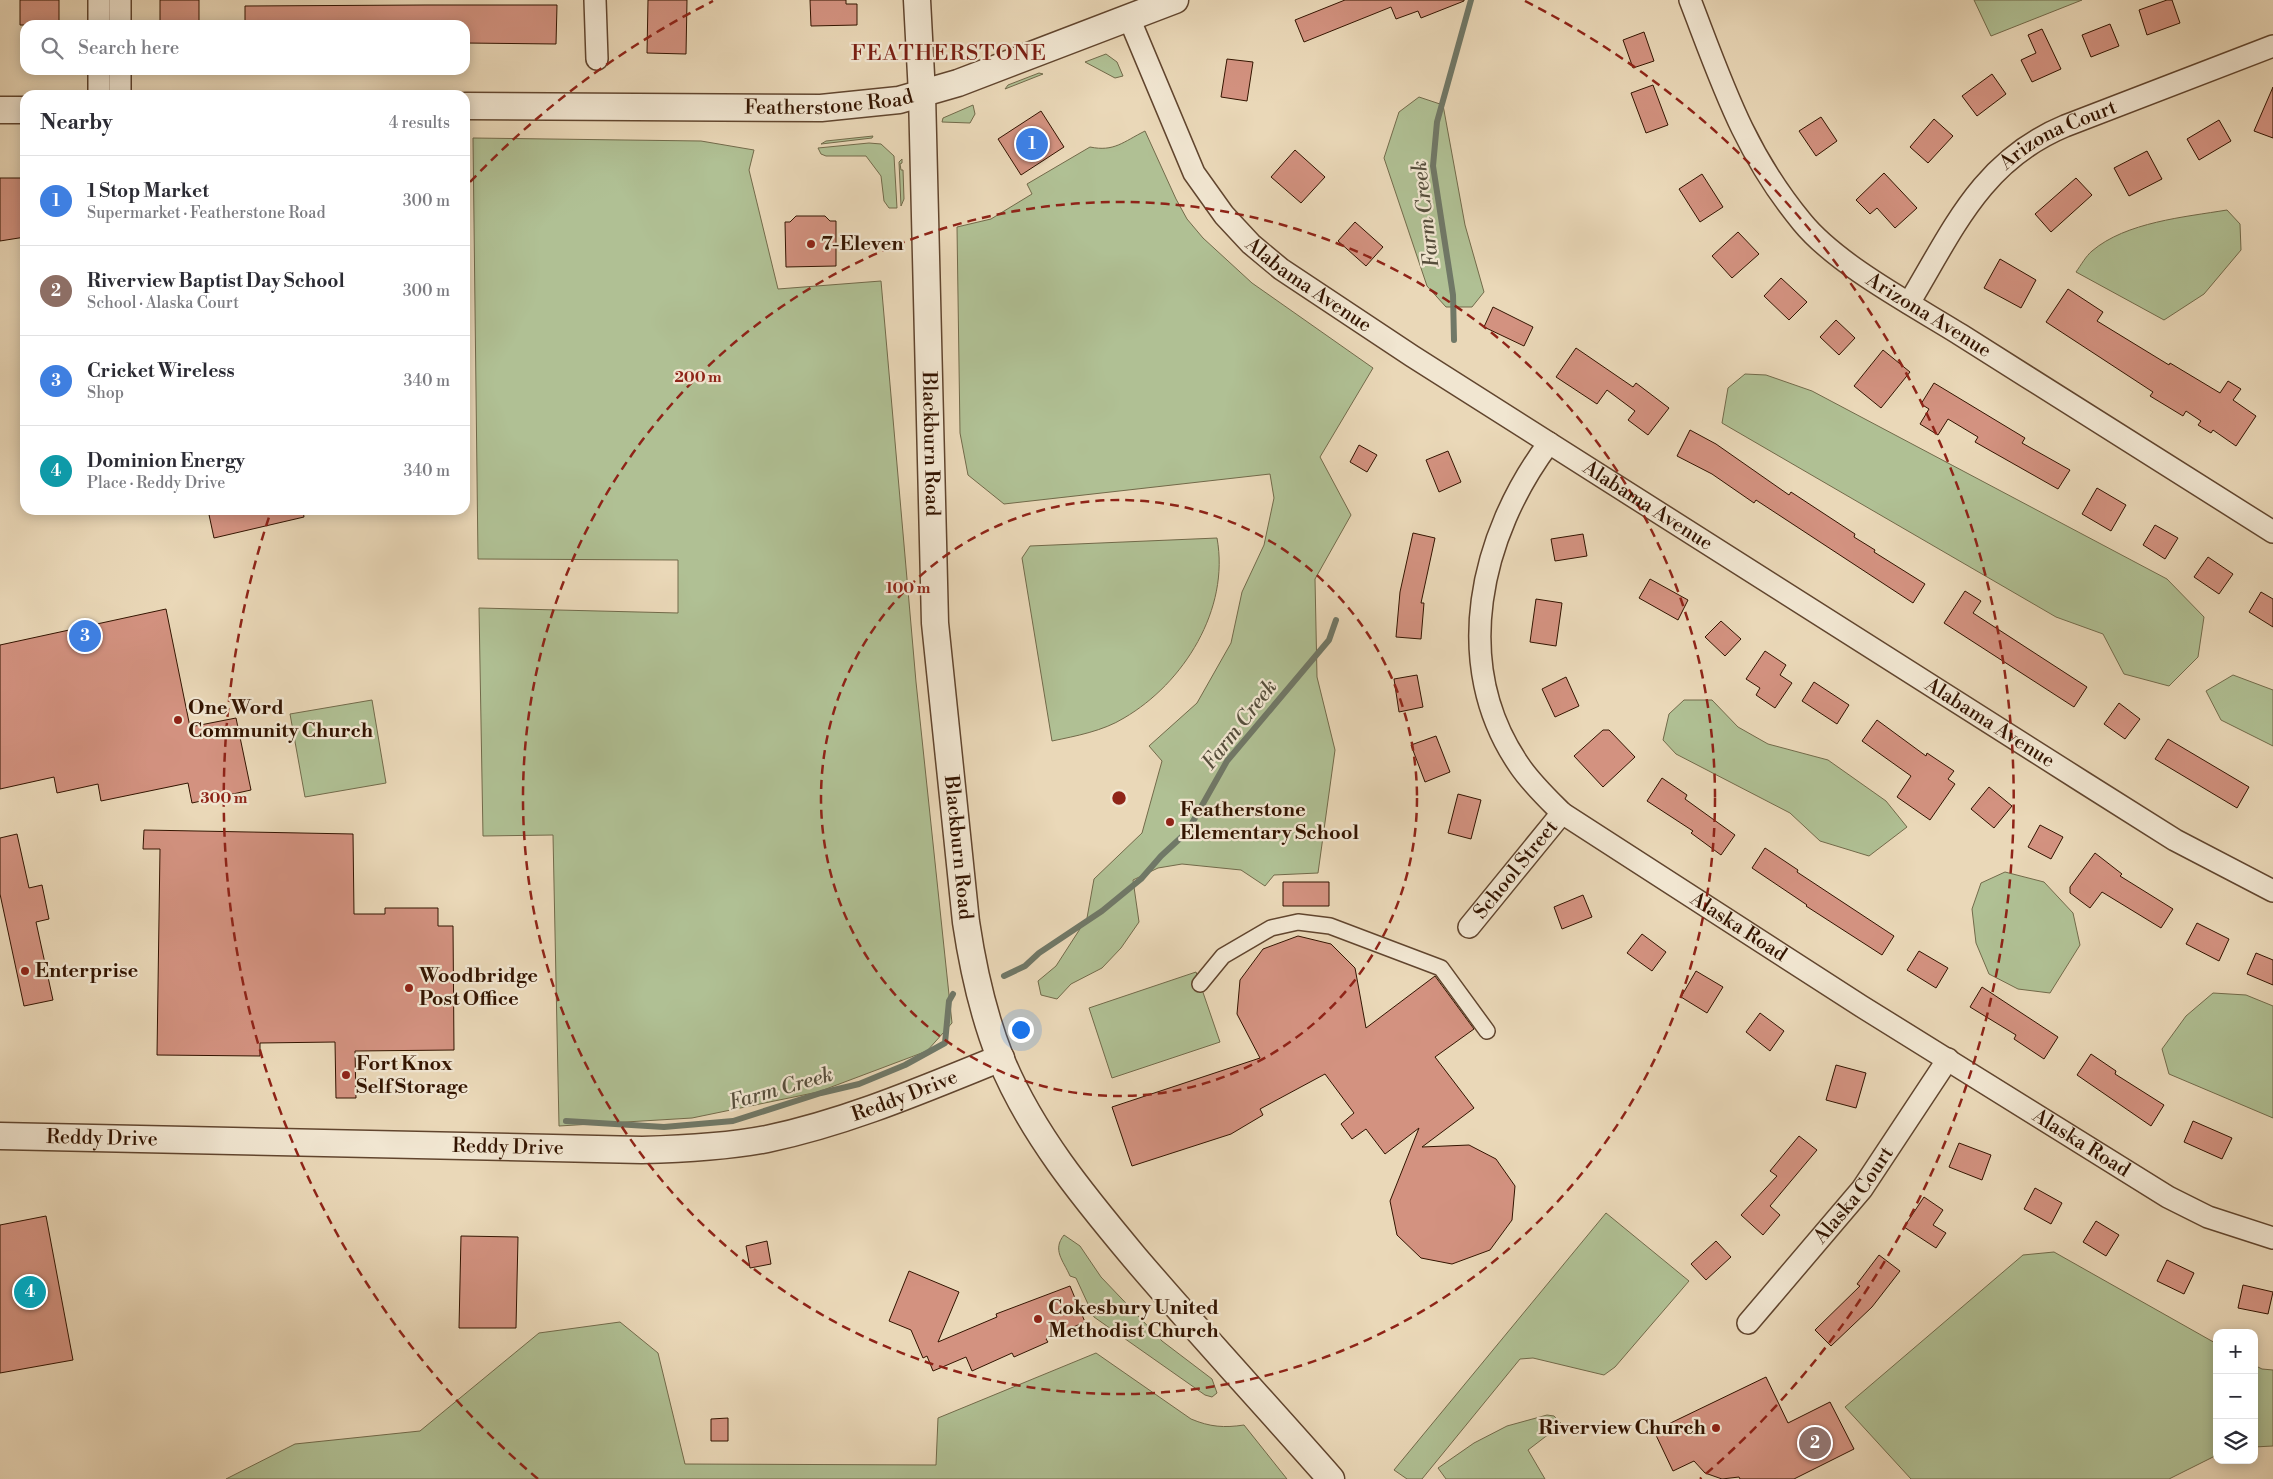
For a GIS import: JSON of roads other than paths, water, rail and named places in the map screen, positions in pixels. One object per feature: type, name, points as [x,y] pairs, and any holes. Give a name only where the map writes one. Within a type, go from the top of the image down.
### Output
[{"type":"street","points":[[99,0],[99,20]]},
{"type":"street","points":[[120,0],[120,20]]},
{"type":"street","points":[[596,0],[597,59]]},
{"type":"street","name":"Blackburn Road","points":[[916,0],[922,94],[936,632],[966,922],[980,997],[1001,1058],[1023,1104],[1039,1131],[1106,1223],[1155,1282],[1331,1479]]},
{"type":"street","name":"Featherstone Road","points":[[470,106],[809,109],[864,105],[922,94],[981,74],[1175,0]]},
{"type":"street","name":"Arizona Avenue","points":[[1690,0],[1742,131],[1777,190],[1803,224],[1834,253],[1909,303],[2273,532]]},
{"type":"street","name":"Alabama Avenue","points":[[1129,18],[1192,168],[1224,215],[1251,244],[1282,270],[1549,443],[2175,840],[2273,891]]},
{"type":"street","name":"Arizona Court","points":[[1909,303],[1976,194],[2005,162],[2025,147],[2065,126],[2273,46]]},
{"type":"street","points":[[99,75],[99,90]]},
{"type":"street","points":[[120,75],[120,90]]},
{"type":"street","points":[[0,110],[20,110]]},
{"type":"street","name":"Alaska Road","points":[[1549,443],[1532,465],[1513,499],[1498,534],[1487,572],[1478,640],[1486,690],[1502,737],[1524,772],[1540,792],[1562,813],[1738,927],[2168,1197],[2208,1217],[2273,1238]]},
{"type":"street","name":"School Street","points":[[1469,927],[1562,813]]},
{"type":"street","points":[[1200,984],[1223,956],[1271,928],[1298,922],[1330,926],[1441,968],[1488,1031]]},
{"type":"street","name":"Reddy Drive","points":[[0,1136],[642,1150],[710,1146],[766,1139],[822,1126],[895,1101],[1001,1058]]},
{"type":"street","name":"Alaska Court","points":[[1748,1323],[1862,1189],[1948,1059]]},
{"type":"waterway","name":"Farm Creek","points":[[1454,340],[1453,295],[1433,166],[1437,122],[1471,0]]},
{"type":"waterway","name":"Farm Creek","points":[[1004,976],[1025,966],[1039,953],[1102,911],[1141,879],[1161,856],[1187,832],[1227,761],[1329,640],[1336,620]]},
{"type":"waterway","name":"Farm Creek","points":[[566,1121],[664,1127],[733,1121],[821,1093],[859,1084],[905,1065],[945,1043],[949,1001],[953,994]]},
{"type":"place","name":"1 Stop Market","points":[[1032,144]]},
{"type":"place","name":"7-Eleven","points":[[811,244]]},
{"type":"place","name":"Cricket Wireless","points":[[85,636]]},
{"type":"place","name":"One Word Community Church","points":[[178,720]]},
{"type":"place","name":"Featherstone Elementary School","points":[[1170,822]]},
{"type":"place","name":"Enterprise","points":[[25,971]]},
{"type":"place","name":"Woodbridge Post Office","points":[[409,988]]},
{"type":"place","name":"Fort Knox Self Storage","points":[[346,1075]]},
{"type":"place","name":"Dominion Energy","points":[[30,1292]]},
{"type":"place","name":"Cokesbury United Methodist Church","points":[[1038,1319]]},
{"type":"place","name":"Riverview Church","points":[[1716,1428]]},
{"type":"place","name":"Riverview Baptist Day School","points":[[1815,1443]]},
{"type":"district","name":"FEATHERSTONE","points":[[949,53]]}]
